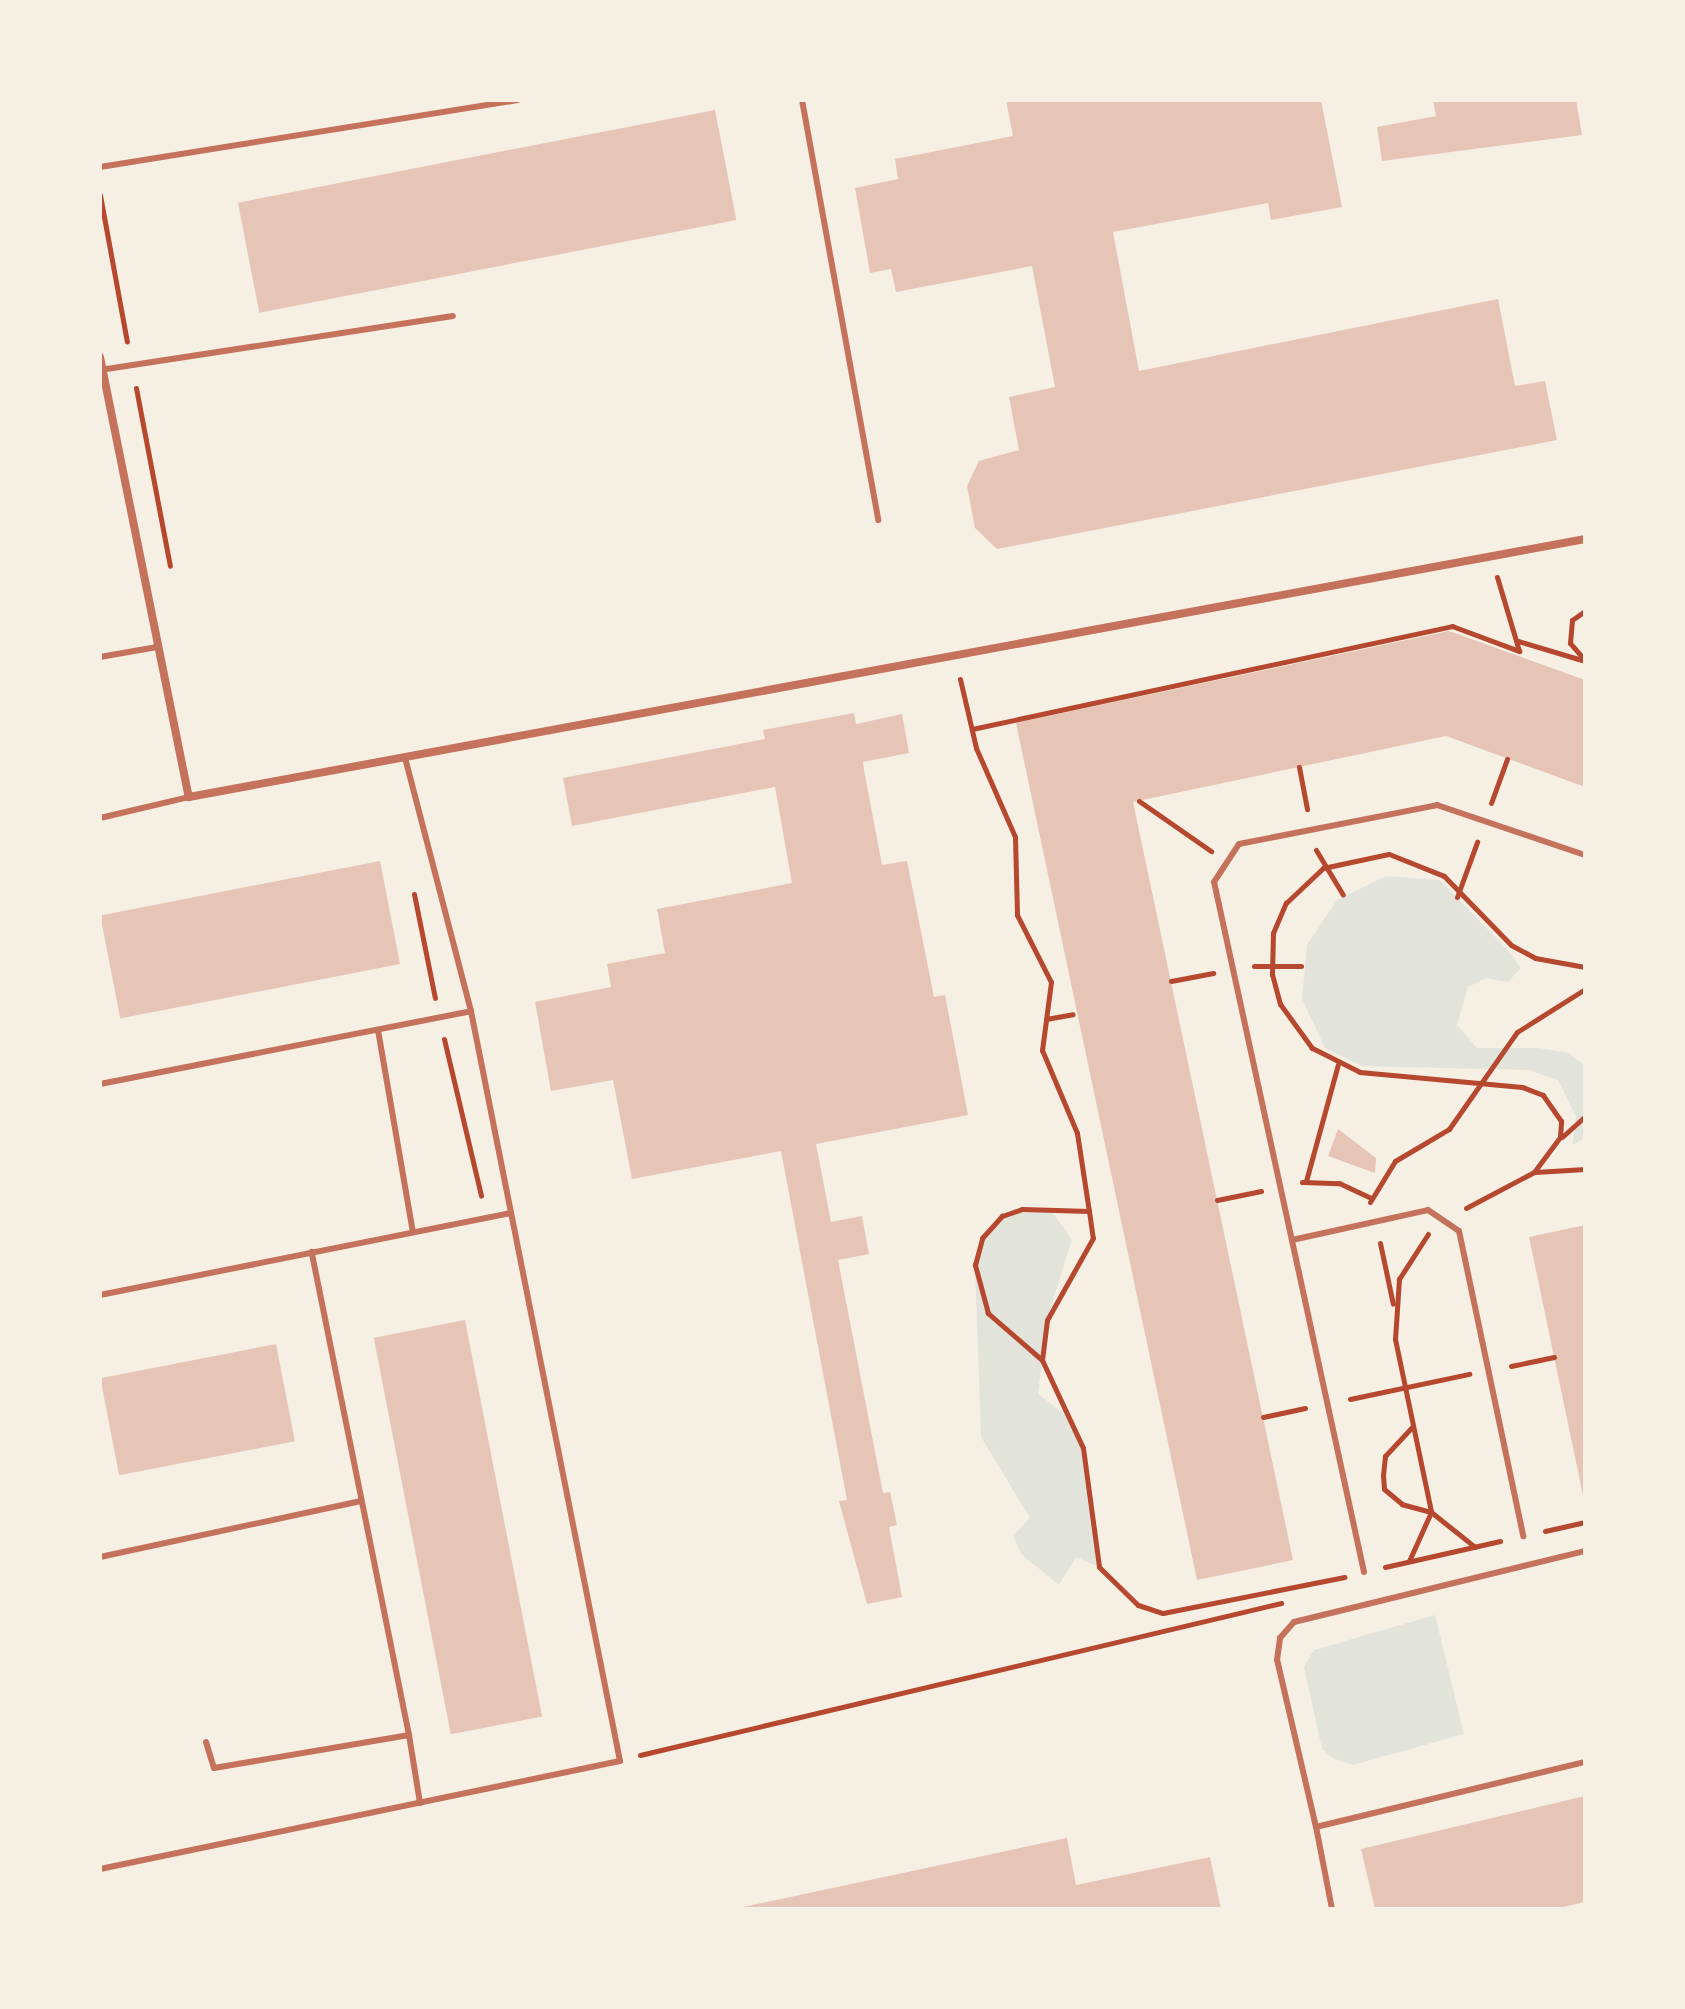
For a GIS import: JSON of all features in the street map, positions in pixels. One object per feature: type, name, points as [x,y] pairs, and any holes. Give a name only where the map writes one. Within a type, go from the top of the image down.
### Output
[{"type":"street","points":[[100,357],[189,797],[955,658],[1585,539]]},
{"type":"lane","points":[[100,167],[518,100]]},
{"type":"lane","points":[[802,100],[878,520]]},
{"type":"lane","points":[[101,370],[453,316]]},
{"type":"lane","points":[[100,657],[157,647]]},
{"type":"lane","points":[[100,1869],[620,1761],[471,1011],[405,758]]},
{"type":"lane","points":[[100,818],[189,797]]},
{"type":"lane","points":[[1364,1572],[1214,882],[1239,844],[1437,805],[1585,855]]},
{"type":"lane","points":[[100,1084],[471,1011]]},
{"type":"lane","points":[[378,1030],[413,1232]]},
{"type":"lane","points":[[1292,1240],[1428,1210],[1446,1219],[1459,1231],[1523,1536]]},
{"type":"lane","points":[[100,1295],[510,1213]]},
{"type":"lane","points":[[312,1252],[420,1803]]},
{"type":"lane","points":[[100,1557],[361,1501]]},
{"type":"lane","points":[[1332,1909],[1277,1660],[1280,1638],[1294,1622],[1585,1551]]},
{"type":"lane","points":[[206,1742],[214,1768],[409,1735]]},
{"type":"lane","points":[[1316,1827],[1585,1762]]},
{"type":"path","points":[[100,195],[173,579]]},
{"type":"path","points":[[972,729],[1452,626],[1519,651],[1491,557]]},
{"type":"path","points":[[1585,611],[1572,620],[1570,643],[1585,660]]},
{"type":"path","points":[[1517,641],[1585,660]]},
{"type":"path","points":[[955,658],[972,729],[1015,837],[1017,915],[1051,982],[1042,1050],[1077,1133],[1093,1238],[1047,1320],[1042,1360]]},
{"type":"path","points":[[1139,801],[1227,862]]},
{"type":"path","points":[[1560,1137],[1561,1121],[1543,1095],[1522,1087],[1338,1064],[1295,1029],[1280,1004],[1270,958],[1286,903],[1315,872],[1343,860],[1389,854],[1428,866],[1511,945],[1535,958],[1585,966],[1585,907]]},
{"type":"path","points":[[411,881],[487,1219]]},
{"type":"path","points":[[1408,1562],[1431,1512],[1405,1388],[1394,1305],[1369,1197],[1381,1179],[1460,1113],[1517,1032],[1585,989]]},
{"type":"path","points":[[1046,1019],[1073,1014]]},
{"type":"path","points":[[1306,1181],[1338,1064]]},
{"type":"path","points":[[1534,1172],[1560,1137],[1585,1116]]},
{"type":"path","points":[[1394,1305],[1410,1256],[1446,1219],[1534,1172],[1585,1169]]},
{"type":"path","points":[[1089,1211],[1022,1209],[1002,1216],[982,1238],[975,1265],[988,1313],[1042,1360],[1083,1448],[1099,1567],[1138,1605],[1186,1612],[1585,1522]]},
{"type":"path","points":[[1263,1417],[1554,1357]]},
{"type":"path","points":[[1413,1426],[1385,1456],[1384,1489],[1402,1504],[1431,1512],[1475,1547]]},
{"type":"path","points":[[620,1761],[1292,1601]]},
{"type":"shaded area","points":[[1386,876],[1440,880],[1507,949],[1521,968],[1508,982],[1487,978],[1468,987],[1457,1025],[1477,1048],[1539,1048],[1569,1053],[1585,1066],[1585,1137],[1573,1145],[1576,1117],[1558,1080],[1529,1070],[1362,1066],[1325,1048],[1302,999],[1307,945],[1337,900]]},
{"type":"shaded area","points":[[1049,1208],[1072,1239],[1047,1320],[1038,1394],[1072,1420],[1083,1448],[1099,1567],[1076,1557],[1059,1585],[1021,1554],[1013,1536],[1030,1518],[981,1437],[975,1265],[982,1238],[1002,1216]]},
{"type":"shaded area","points":[[1435,1615],[1464,1734],[1353,1765],[1334,1759],[1322,1749],[1304,1667],[1314,1650]]},
{"type":"building","points":[[1006,100],[1321,100],[1342,207],[1271,220],[1268,203],[1113,232],[1139,371],[1498,299],[1515,386],[1545,381],[1557,440],[997,549],[975,528],[967,486],[979,461],[1019,450],[1009,397],[1055,387],[1032,266],[896,292],[891,269],[870,273],[855,188],[898,179],[895,159],[1013,136]]},
{"type":"building","points":[[1433,100],[1576,100],[1582,135],[1382,161],[1377,127],[1436,116]]},
{"type":"building","points":[[715,110],[736,220],[259,313],[238,203]]},
{"type":"building","points":[[1449,631],[1585,680],[1585,787],[1446,736],[1133,802],[1293,1560],[1197,1580],[1016,723]]},
{"type":"building","points":[[854,713],[856,724],[902,714],[909,753],[863,762],[864,770],[882,865],[907,861],[934,997],[945,995],[968,1115],[816,1144],[831,1222],[862,1216],[869,1254],[838,1260],[883,1493],[890,1492],[897,1525],[889,1527],[902,1597],[867,1604],[839,1501],[847,1500],[781,1151],[632,1179],[613,1080],[551,1091],[535,1002],[611,987],[607,964],[665,953],[657,909],[792,883],[775,787],[572,826],[563,778],[765,739],[763,730]]},
{"type":"building","points":[[380,861],[400,964],[120,1018],[100,915]]},
{"type":"building","points":[[1338,1129],[1376,1158],[1375,1173],[1328,1156]]},
{"type":"building","points":[[1585,1225],[1585,1500],[1584,1500],[1529,1237]]},
{"type":"building","points":[[465,1320],[542,1717],[451,1734],[374,1338]]},
{"type":"building","points":[[276,1344],[295,1441],[119,1475],[100,1378]]},
{"type":"building","points":[[1585,1796],[1585,1902],[1554,1909],[1375,1909],[1361,1849]]},
{"type":"building","points":[[1067,1838],[1076,1885],[1210,1857],[1221,1909],[734,1909]]}]
